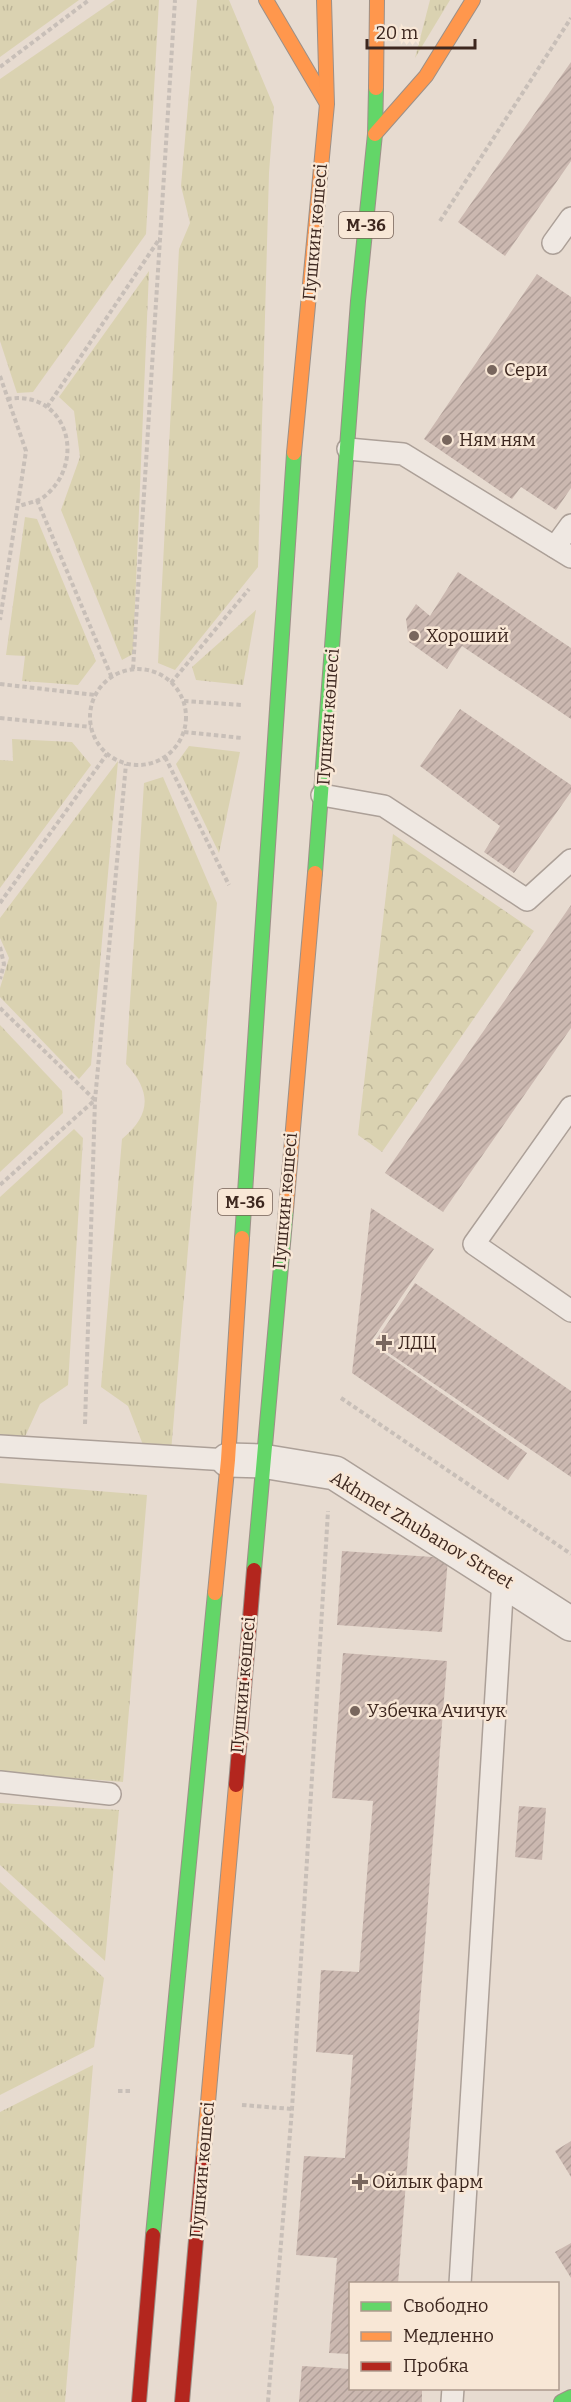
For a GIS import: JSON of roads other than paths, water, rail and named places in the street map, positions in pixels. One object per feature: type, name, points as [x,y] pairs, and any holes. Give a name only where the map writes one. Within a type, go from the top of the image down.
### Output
[{"type":"main road","points":[[266,0],[327,104]]},
{"type":"main road","name":"Пушкин көшесі","points":[[139,2402],[165,2093],[228,1460],[292,473],[327,104],[324,0]]},
{"type":"main road","name":"Пушкин көшесі","points":[[182,2402],[262,1461],[322,795],[358,301],[375,134],[377,0]]},
{"type":"main road","points":[[375,134],[426,76],[473,0]]},
{"type":"main road","points":[[561,2402],[571,2397]]},
{"type":"street","name":"Akhmet Zhubanov Street","points":[[228,1460],[262,1461],[335,1473],[571,1624]]},
{"type":"lane","points":[[553,243],[571,218]]},
{"type":"lane","points":[[348,449],[403,454],[563,552],[571,525]]},
{"type":"lane","points":[[322,795],[384,806],[527,900],[571,860]]},
{"type":"lane","points":[[571,1107],[474,1244],[571,1311]]},
{"type":"lane","points":[[0,1446],[228,1460]]},
{"type":"lane","points":[[460,2282],[503,1579]]},
{"type":"lane","points":[[0,1782],[110,1794]]},
{"type":"place","name":"Сери","points":[[492,370]]},
{"type":"place","name":"Ням ням","points":[[447,440]]},
{"type":"place","name":"Хороший","points":[[414,636]]},
{"type":"place","name":"ЛДЦ","points":[[384,1343]]},
{"type":"place","name":"Узбечка Ачичук","points":[[355,1711]]},
{"type":"place","name":"Ойлык фарм","points":[[360,2182]]}]
